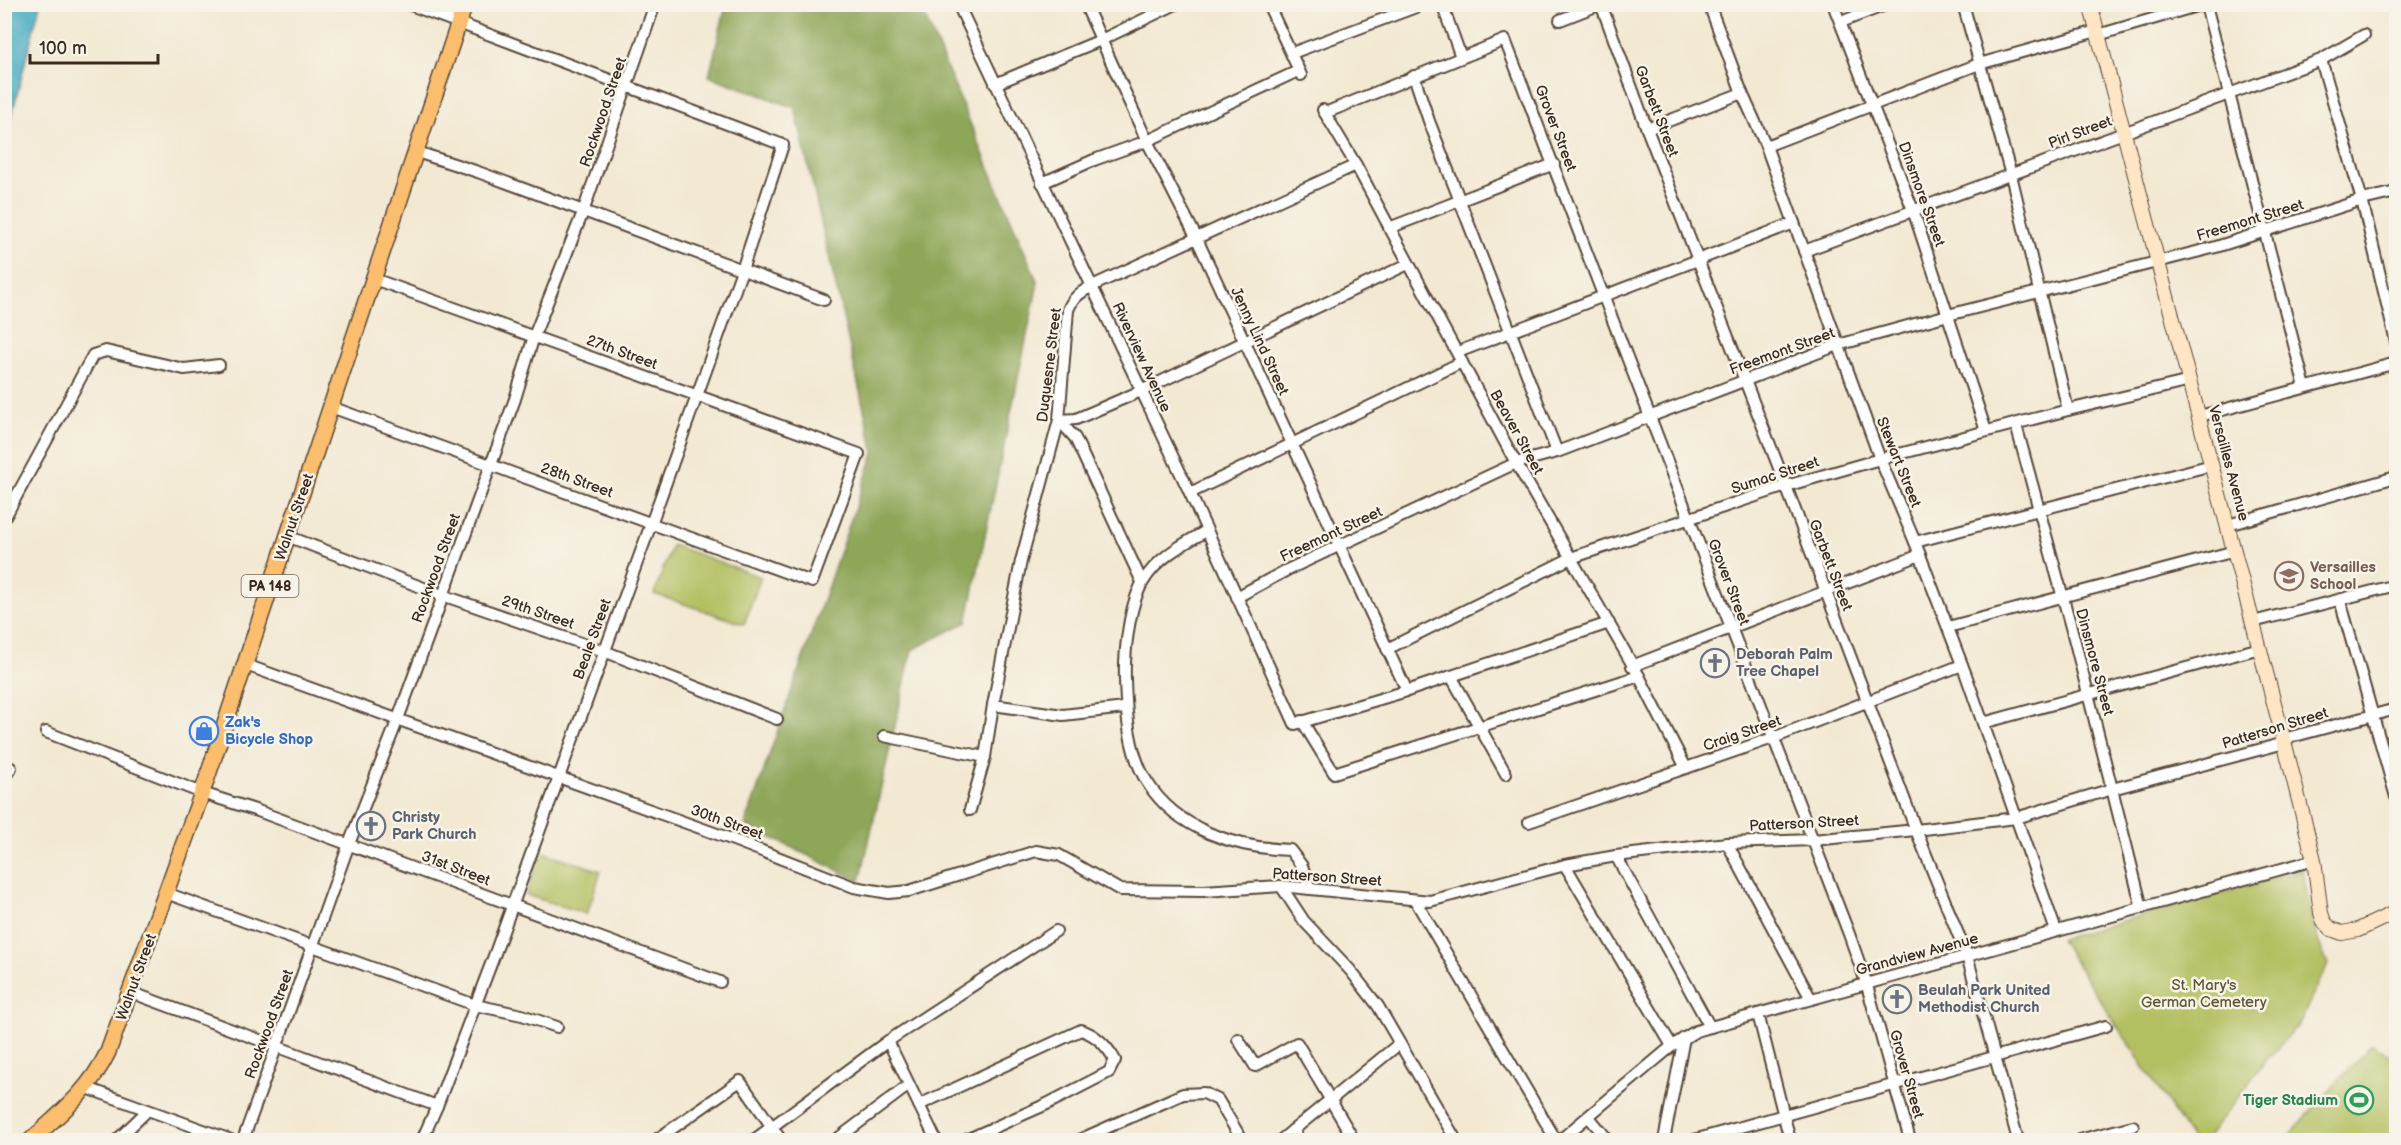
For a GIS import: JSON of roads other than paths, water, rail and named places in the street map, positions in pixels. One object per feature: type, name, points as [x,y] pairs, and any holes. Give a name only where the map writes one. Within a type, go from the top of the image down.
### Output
[{"type":"main road","name":"Walnut Street","points":[[31,1140],[87,1088],[108,1052],[202,793],[243,664],[332,407],[465,4]]},
{"type":"street","points":[[408,4],[626,87]]},
{"type":"street","name":"Rockwood Street","points":[[243,1140],[348,844],[398,719],[515,399],[534,336],[583,212],[655,4]]},
{"type":"street","name":"Riverview Avenue","points":[[958,4],[1237,597],[1299,723],[1334,773],[1480,728]]},
{"type":"street","name":"Jenny Lind Street","points":[[1085,4],[1147,141],[1196,237],[1407,691]]},
{"type":"street","points":[[996,84],[1101,40],[1176,4]]},
{"type":"street","points":[[1042,183],[1094,160],[1147,141],[1300,73],[1268,4]]},
{"type":"street","points":[[1292,53],[1424,4]]},
{"type":"street","points":[[1442,4],[1461,57],[1414,76],[1557,452]]},
{"type":"street","points":[[1560,20],[1601,4]]},
{"type":"street","name":"Garbett Street","points":[[1601,4],[1966,956],[2018,1140]]},
{"type":"street","name":"Stewart Street","points":[[1709,4],[1742,93],[1766,146],[1880,459],[1948,627],[2056,932]]},
{"type":"street","name":"Dinsmore Street","points":[[1833,4],[1913,210],[1986,431]]},
{"type":"street","points":[[1841,22],[1888,4]]},
{"type":"street","points":[[1964,4],[2011,175],[2068,410]]},
{"type":"street","name":"Versailles Avenue","points":[[2090,4],[2284,741],[2314,860],[2320,913],[2331,929],[2342,933],[2358,930],[2397,912]]},
{"type":"street","points":[[1766,146],[1979,64],[2200,5],[2207,9],[2305,387]]},
{"type":"street","name":"Pirl Street","points":[[1804,251],[2321,60],[2364,35]]},
{"type":"street","name":"Grover Street","points":[[1461,57],[1505,40],[1866,982],[1910,1140]]},
{"type":"street","points":[[2321,60],[2362,200],[2397,342]]},
{"type":"street","name":"Beaver Street","points":[[1414,76],[1324,112],[1356,165],[1516,463],[1639,676],[1686,768]]},
{"type":"street","name":"Beale Street","points":[[422,1140],[475,1005],[651,524],[742,270],[783,145],[626,87]]},
{"type":"street","points":[[1647,129],[1742,93]]},
{"type":"street","points":[[417,152],[478,172],[824,300]]},
{"type":"street","points":[[1389,228],[1554,164]]},
{"type":"street","name":"Duquesne Street","points":[[970,810],[985,757],[1021,561],[1059,420],[1068,310],[1077,295],[1092,286],[1356,165]]},
{"type":"street","name":"Freemont Street","points":[[1237,597],[1516,463],[1557,452],[1838,345],[2159,262],[2265,232],[2362,200],[2397,192]]},
{"type":"street","points":[[1190,493],[1343,420],[1511,332],[1794,223]]},
{"type":"street","points":[[1059,420],[1076,419],[1141,391],[1408,264]]},
{"type":"street","name":"27th Street","points":[[374,279],[859,454],[812,582]]},
{"type":"street","points":[[4,519],[93,355],[106,351],[184,369],[219,365]]},
{"type":"street","points":[[2200,417],[2397,363]]},
{"type":"street","name":"Sumac Street","points":[[1387,649],[1571,558],[1786,486],[1986,431],[2190,381]]},
{"type":"street","name":"28th Street","points":[[332,407],[812,582]]},
{"type":"street","points":[[1059,420],[1075,438],[1142,582]]},
{"type":"street","name":"Dinsmore Street","points":[[2016,425],[2142,908]]},
{"type":"street","points":[[1915,542],[2212,465]]},
{"type":"street","points":[[2228,525],[2397,477]]},
{"type":"street","points":[[1206,531],[1173,550],[1142,582],[1131,617],[1126,648],[1125,708],[1138,764],[1147,782],[1162,800],[1182,818],[1212,836],[1239,843],[1290,850],[1302,866],[1310,889]]},
{"type":"street","name":"29th Street","points":[[287,536],[604,651],[777,719]]},
{"type":"street","points":[[1948,627],[2235,551]]},
{"type":"street","points":[[1632,666],[1730,626],[1920,555]]},
{"type":"street","points":[[2253,622],[2397,585]]},
{"type":"street","points":[[2340,600],[2397,797]]},
{"type":"street","points":[[1299,723],[1407,691],[1609,623]]},
{"type":"street","points":[[1983,723],[2260,648]]},
{"type":"street","name":"30th Street","points":[[243,664],[731,839],[854,887],[889,893],[909,891],[1036,851],[1059,855],[1120,890],[1204,891]]},
{"type":"street","name":"Craig Street","points":[[1529,822],[1773,738],[1962,665]]},
{"type":"street","points":[[1451,676],[1506,774]]},
{"type":"street","points":[[1480,728],[1639,676]]},
{"type":"street","points":[[993,705],[1064,716],[1125,708]]},
{"type":"street","name":"Patterson Street","points":[[1204,891],[1281,886],[1430,901],[1564,865],[1616,856],[1727,843],[1813,840],[2016,818],[2397,708]]},
{"type":"street","name":"31st Street","points":[[46,732],[202,793],[348,844],[720,982]]},
{"type":"street","points":[[884,736],[985,757]]},
{"type":"street","points":[[1727,843],[1811,999]]},
{"type":"street","points":[[1616,856],[1710,1027]]},
{"type":"street","name":"Grandview Avenue","points":[[1558,1140],[1589,1118],[1672,1047],[1696,1031],[1866,982],[2314,860]]},
{"type":"street","points":[[1564,865],[1672,1047]]},
{"type":"street","points":[[1281,886],[1304,921],[1350,970],[1378,1006],[1456,1140]]},
{"type":"street","points":[[166,893],[475,1005],[522,1015],[557,1027]]},
{"type":"street","points":[[1415,900],[1558,1140]]},
{"type":"street","points":[[754,1140],[888,1041],[1056,931]]},
{"type":"street","points":[[130,992],[278,1045],[437,1106]]},
{"type":"street","points":[[1758,1014],[1790,1140]]},
{"type":"street","points":[[1694,1140],[2106,1026]]},
{"type":"street","points":[[919,1105],[1081,1030],[1092,1033],[1108,1048],[1115,1060],[1109,1072],[1047,1104],[966,1140]]},
{"type":"street","points":[[1664,1140],[1684,1038]]},
{"type":"street","points":[[1238,1039],[1255,1066],[1297,1043],[1354,1140]]},
{"type":"street","points":[[888,1041],[919,1105],[932,1139]]},
{"type":"street","points":[[1281,1140],[1399,1044]]},
{"type":"street","points":[[656,1140],[740,1081],[781,1140]]},
{"type":"street","points":[[836,1140],[909,1085]]},
{"type":"street","points":[[87,1088],[231,1140]]},
{"type":"street","points":[[1079,1140],[1183,1094],[1204,1093],[1218,1100],[1242,1140]]},
{"type":"street","points":[[117,1140],[147,1111]]},
{"type":"street","points":[[1589,1118],[1608,1140]]},
{"type":"street","points":[[2079,1140],[2133,1126]]},
{"type":"street","points":[[1293,1130],[1299,1140]]},
{"type":"water","points":[[4,5],[40,5],[5,142]]},
{"type":"place","name":"Versailles School","points":[[2289,576]]},
{"type":"place","name":"Deborah Palm Tree Chapel","points":[[1715,663]]},
{"type":"place","name":"Zak's Bicycle Shop","points":[[204,731]]},
{"type":"place","name":"Christy Park Church","points":[[371,826]]},
{"type":"place","name":"Beulah Park United Methodist Church","points":[[1897,999]]},
{"type":"place","name":"Tiger Stadium","points":[[2359,1100]]},
{"type":"park label","name":"St. Mary's German Cemetery","points":[[2204,994]]}]
